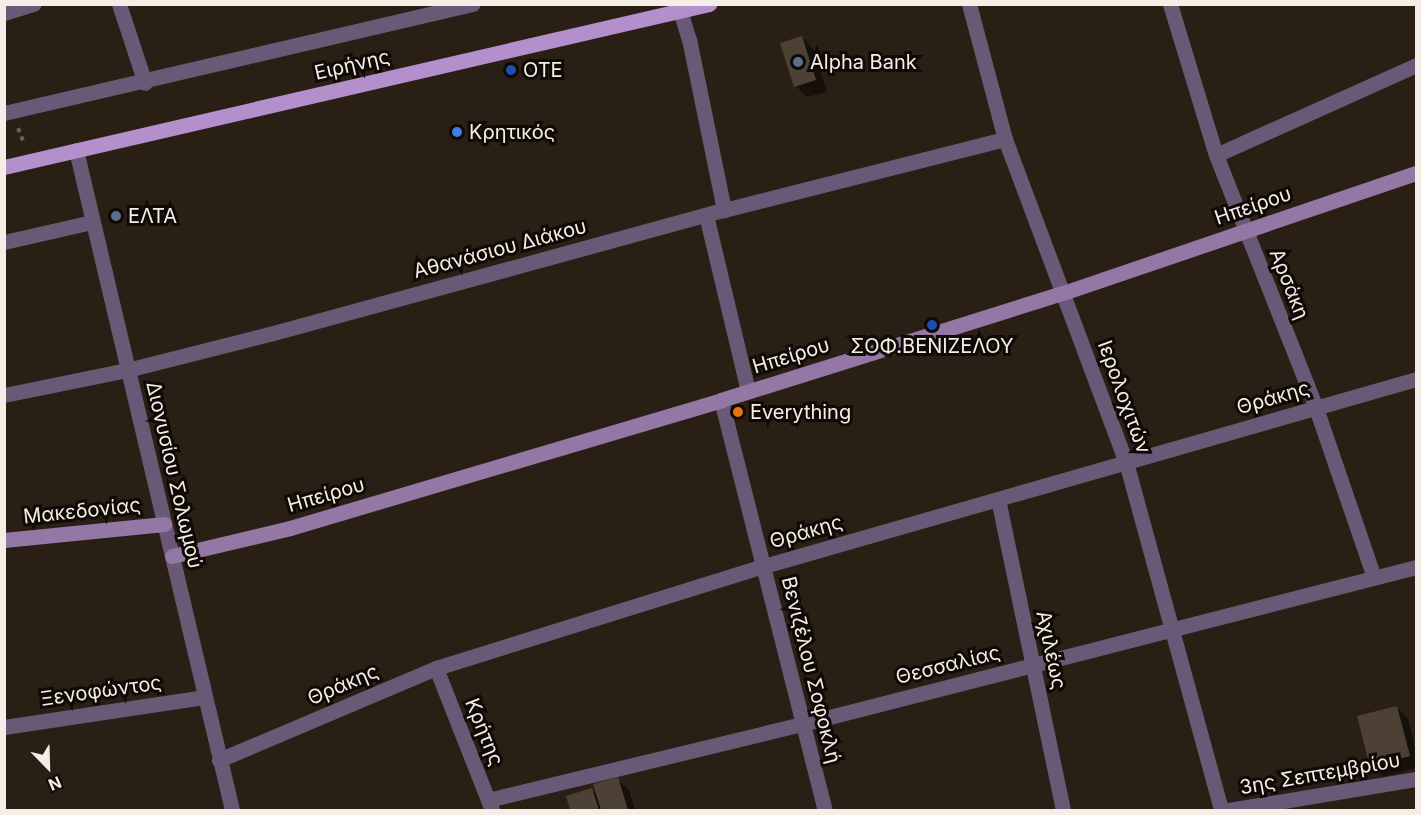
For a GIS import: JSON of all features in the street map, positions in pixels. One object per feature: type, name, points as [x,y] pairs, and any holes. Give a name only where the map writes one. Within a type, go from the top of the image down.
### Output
[{"type":"main road","name":"Ειρήνης","points":[[4,167],[679,8],[709,4]]},
{"type":"street","points":[[4,13],[34,4]]},
{"type":"street","points":[[118,4],[145,83]]},
{"type":"street","points":[[4,113],[145,83],[417,11],[472,4]]},
{"type":"street","name":"Ιερολοχιτών","points":[[969,4],[1005,139],[1126,462],[1170,631],[1221,810]]},
{"type":"street","name":"Αρσάκη","points":[[1170,4],[1216,155],[1316,408],[1374,577]]},
{"type":"street","points":[[679,8],[689,39],[724,210]]},
{"type":"street","points":[[1216,155],[1416,65]]},
{"type":"street","name":"Αθανάσιου Διάκου","points":[[4,395],[128,370],[724,210],[1005,139]]},
{"type":"street","name":"Διονυσίου Σολωμού","points":[[76,150],[232,810]]},
{"type":"street","name":"Ηπείρου","points":[[172,556],[290,528],[721,400],[1063,293],[1416,173]]},
{"type":"street","points":[[706,215],[748,391]]},
{"type":"street","points":[[4,242],[92,222]]},
{"type":"street","name":"Θράκης","points":[[219,760],[436,668],[764,566],[1416,379]]},
{"type":"street","name":"Βενιζέλου Σοφοκλή","points":[[721,400],[825,810]]},
{"type":"street","name":"Αχιλέως","points":[[998,499],[1063,810]]},
{"type":"street","name":"Μακεδονίας","points":[[4,540],[164,524]]},
{"type":"street","name":"Θεσσαλίας","points":[[490,805],[1416,567]]},
{"type":"street","name":"Κρήτης","points":[[436,668],[490,805]]},
{"type":"street","name":"Ξενοφώντος","points":[[4,727],[204,697]]},
{"type":"street","name":"3ης Σεπτεμβρίου","points":[[1229,810],[1416,779]]},
{"type":"building","name":"Alpha Bank","points":[[802,36],[816,80],[794,87],[780,43]]},
{"type":"building","points":[[1397,706],[1410,756],[1370,767],[1357,716]]},
{"type":"building","points":[[618,777],[628,810],[601,810],[593,784]]},
{"type":"building","points":[[592,788],[599,810],[570,810],[566,796]]},
{"type":"place","name":"Alpha Bank","points":[[798,62]]},
{"type":"place","name":"ΟΤΕ","points":[[511,70]]},
{"type":"place","name":"Κρητικός","points":[[457,132]]},
{"type":"place","name":"ΕΛΤΑ","points":[[116,216]]},
{"type":"place","name":"ΣΟΦ.ΒΕΝΙΖΕΛΟΥ","points":[[932,325]]},
{"type":"place","name":"Everything","points":[[738,412]]}]
